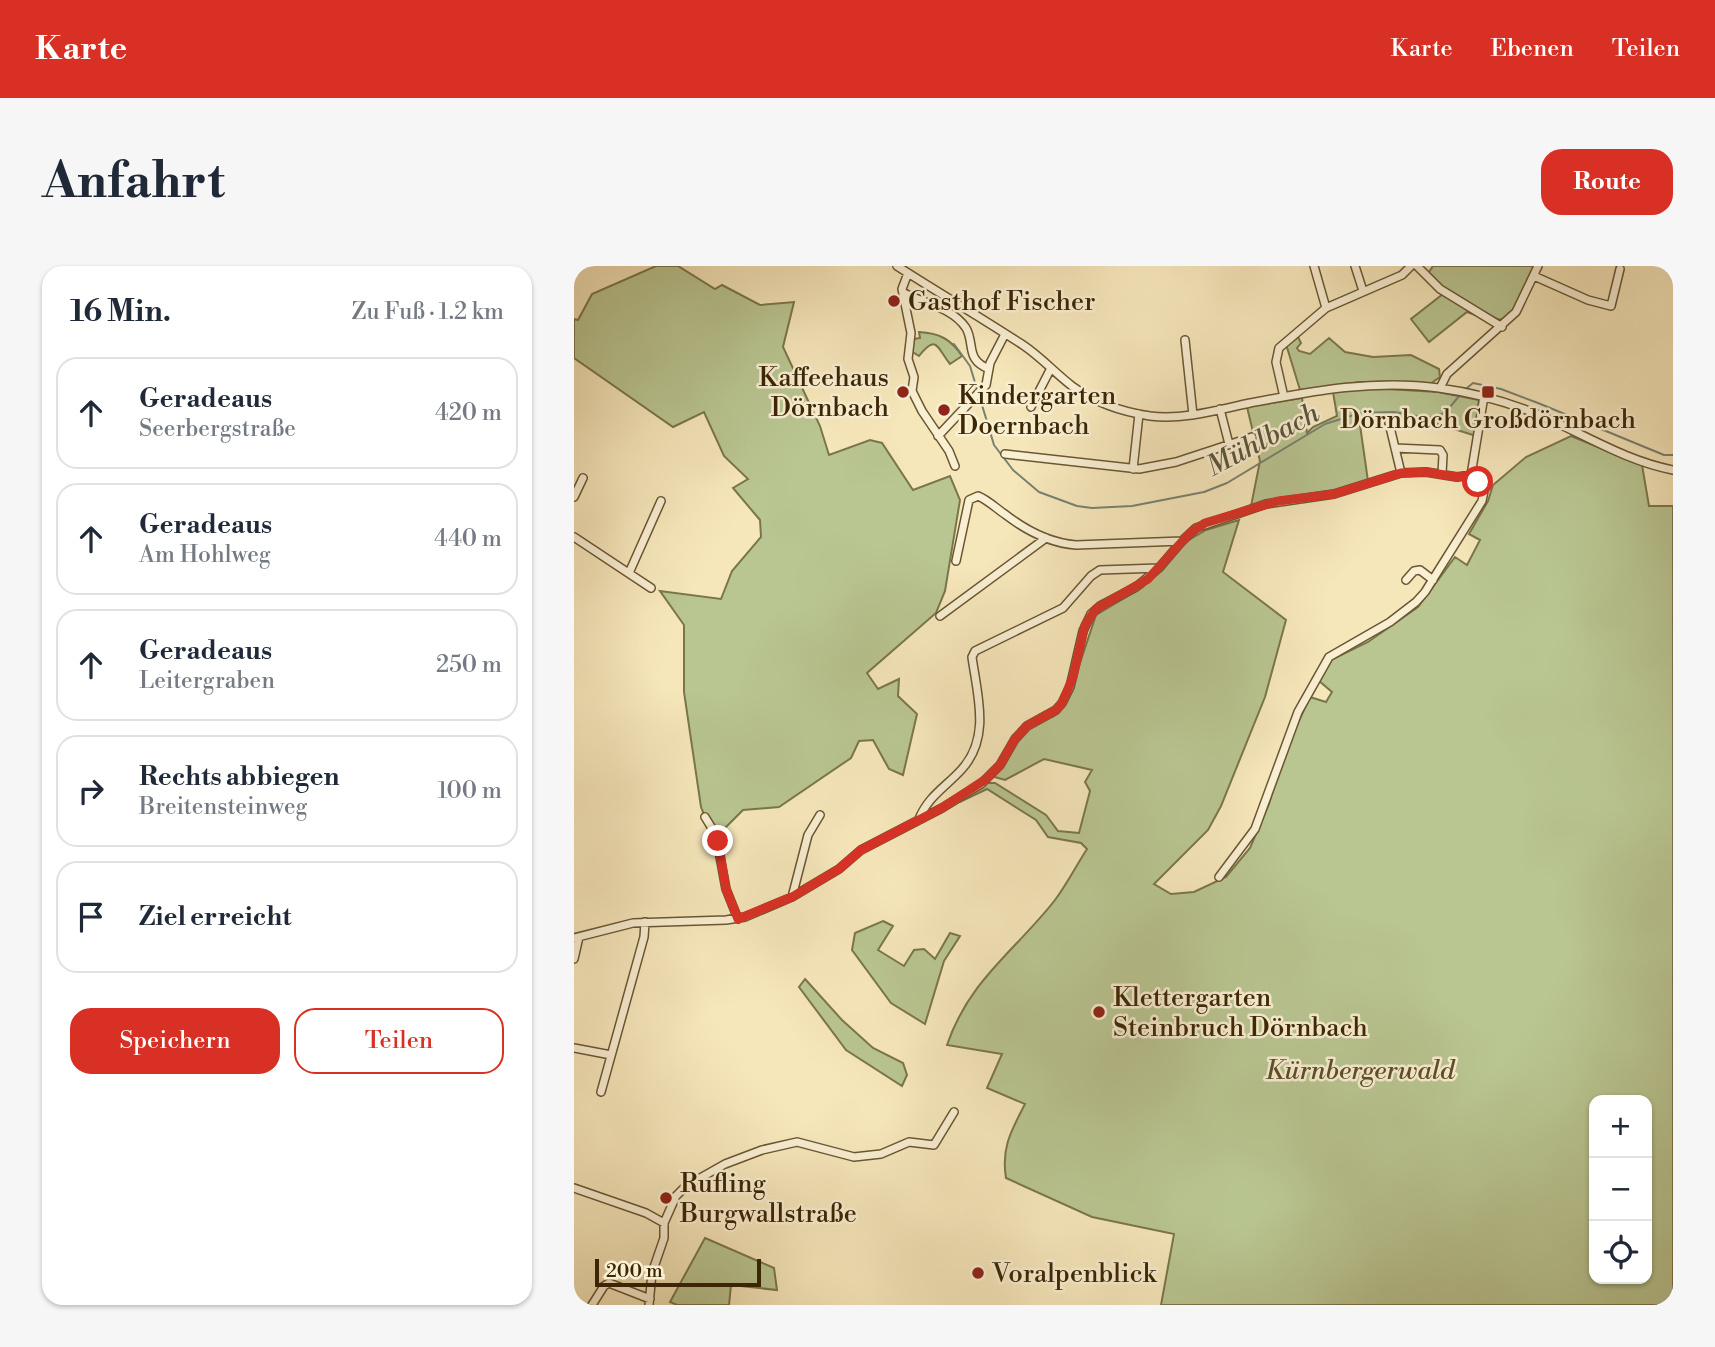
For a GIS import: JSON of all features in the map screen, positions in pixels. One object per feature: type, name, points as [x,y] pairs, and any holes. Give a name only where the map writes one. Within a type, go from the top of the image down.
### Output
[{"type":"street","points":[[897,266],[1005,334],[1085,394],[1139,414],[1192,415],[1364,385],[1399,384],[1440,388],[1527,410],[1634,460],[1673,470]]},
{"type":"street","points":[[1314,266],[1326,308]]},
{"type":"street","points":[[1355,266],[1363,290]]},
{"type":"street","points":[[1284,397],[1276,362],[1277,352],[1326,308],[1402,275],[1411,266]]},
{"type":"street","points":[[1418,266],[1440,289],[1502,327]]},
{"type":"street","points":[[1440,388],[1447,374],[1516,312],[1538,266]]},
{"type":"street","points":[[1534,276],[1588,300],[1611,306],[1620,269]]},
{"type":"street","points":[[908,273],[902,284],[911,333],[908,359],[914,377],[912,390],[922,411],[949,451],[955,466]]},
{"type":"street","points":[[904,293],[938,307],[967,329],[974,358],[989,369]]},
{"type":"street","points":[[938,436],[982,391],[1005,334]]},
{"type":"street","points":[[1185,340],[1192,415]]},
{"type":"street","points":[[1031,407],[1051,368]]},
{"type":"street","points":[[1219,877],[1255,829],[1298,712],[1328,657],[1403,613],[1416,602],[1433,580],[1482,501],[1484,491],[1472,475],[1484,397]]},
{"type":"street","points":[[1220,409],[1229,444]]},
{"type":"street","points":[[1133,470],[1139,414]]},
{"type":"street","points":[[1389,423],[1401,473]]},
{"type":"street","points":[[1005,454],[1133,470],[1177,463],[1252,437]]},
{"type":"street","points":[[1395,448],[1440,450],[1443,455],[1442,474]]},
{"type":"street","points":[[574,960],[576,938],[645,922],[738,919],[792,897],[839,869],[861,850],[942,808],[981,784],[1000,765],[1015,739],[1027,726],[1059,708],[1070,687],[1083,631],[1091,614],[1100,606],[1136,587],[1159,568],[1190,533],[1205,523],[1266,504],[1334,494],[1401,473],[1464,477],[1472,475]]},
{"type":"street","points":[[574,497],[583,478]]},
{"type":"street","points":[[956,561],[970,500],[974,496],[983,497],[1019,524],[1046,538],[1076,545],[1182,541]]},
{"type":"street","points":[[629,573],[661,501]]},
{"type":"street","points":[[574,537],[651,588]]},
{"type":"street","points":[[940,616],[1046,538]]},
{"type":"street","points":[[919,818],[935,793],[967,763],[977,738],[981,715],[973,662],[975,651],[1063,608],[1091,576],[1100,570],[1159,568]]},
{"type":"street","points":[[1405,580],[1414,571],[1420,570],[1433,580]]},
{"type":"street","points":[[792,897],[808,835],[820,815]]},
{"type":"street","points":[[705,817],[716,835],[726,889],[738,919]]},
{"type":"street","points":[[601,1092],[644,937],[645,922]]},
{"type":"street","points":[[574,1048],[611,1055]]},
{"type":"street","points":[[592,1305],[604,1286],[609,1283],[650,1302],[652,1273],[663,1243],[664,1223],[676,1196],[687,1186],[724,1164],[790,1142],[854,1157],[881,1154],[909,1142],[934,1145],[954,1112]]},
{"type":"street","points":[[574,1188],[652,1216],[664,1223]]},
{"type":"green space","points":[[656,266],[678,266],[715,289],[722,285],[760,305],[794,302],[783,347],[820,426],[829,455],[870,440],[882,443],[913,490],[950,476],[960,500],[945,591],[936,613],[867,673],[878,689],[899,679],[898,696],[917,714],[903,775],[889,769],[873,740],[859,741],[851,758],[779,807],[743,810],[721,832],[705,817],[701,807],[684,692],[684,625],[660,591],[721,599],[732,571],[761,537],[760,520],[733,488],[748,479],[724,456],[704,412],[673,427],[574,358],[574,319],[578,320],[592,294]]},
{"type":"green space","points":[[1433,266],[1536,266],[1512,314],[1505,320],[1497,319],[1449,293],[1427,275]]},
{"type":"green space","points":[[1443,294],[1487,319],[1467,312],[1429,342],[1411,319]]},
{"type":"green space","points":[[919,332],[944,338],[962,356],[950,364],[933,344],[919,356],[911,351],[910,343],[920,338]]},
{"type":"green space","points":[[1297,335],[1301,343],[1297,348],[1299,351],[1310,354],[1329,338],[1345,352],[1373,357],[1411,355],[1439,369],[1440,377],[1430,384],[1361,382],[1300,390],[1286,344]]},
{"type":"green space","points":[[1368,388],[1438,392],[1479,400],[1476,436],[1438,424],[1359,418],[1368,481],[1336,491],[1251,506],[1260,461],[1247,407],[1302,398],[1307,433],[1313,427],[1337,416],[1333,392]]},
{"type":"green space","name":"Kürnbergerwald","points":[[1571,436],[1642,465],[1649,506],[1673,506],[1673,1305],[1161,1305],[1174,1234],[1092,1217],[1006,1178],[1006,1149],[1025,1104],[987,1088],[1002,1054],[947,1045],[968,1002],[995,967],[1055,900],[1087,849],[1081,843],[1048,837],[1036,820],[987,789],[958,801],[986,783],[995,783],[1046,815],[1058,831],[1079,833],[1090,791],[1085,782],[1092,770],[1044,759],[1005,780],[991,776],[1032,725],[1054,716],[1067,702],[1096,615],[1143,587],[1187,541],[1206,530],[1239,520],[1223,572],[1286,620],[1265,697],[1221,806],[1208,830],[1154,884],[1171,894],[1194,892],[1226,877],[1250,848],[1269,804],[1282,757],[1310,697],[1326,702],[1332,692],[1318,680],[1331,660],[1368,642],[1418,607],[1455,557],[1467,565],[1480,540],[1469,534],[1488,501],[1493,485],[1526,457]]},
{"type":"green space","points":[[883,921],[893,926],[878,950],[904,966],[914,950],[924,949],[935,959],[950,933],[960,936],[944,961],[925,1024],[891,1003],[852,950],[855,933]]},
{"type":"green space","points":[[805,979],[842,1020],[873,1048],[903,1063],[907,1075],[902,1086],[846,1050],[799,987]]},
{"type":"green space","points":[[705,1238],[774,1268],[777,1290],[731,1285],[729,1305],[677,1305],[670,1302]]},
{"type":"waterway","name":"Mühlbach","points":[[954,344],[970,366],[977,389]]},
{"type":"waterway","name":"Mühlbach","points":[[1467,388],[1473,383],[1501,389],[1664,455],[1673,455]]},
{"type":"waterway","name":"Mühlbach","points":[[979,395],[994,445],[1013,470],[1039,492],[1077,506],[1092,508],[1132,506],[1204,492],[1227,483],[1325,424],[1360,413],[1394,412],[1428,418],[1445,413],[1460,395]]},
{"type":"place","name":"Gasthof Fischer","points":[[894,301]]},
{"type":"place","name":"Kaffeehaus Dörnbach","points":[[903,392]]},
{"type":"place","name":"Dörnbach Großdörnbach","points":[[1488,392]]},
{"type":"place","name":"Kindergarten Doernbach","points":[[944,410]]},
{"type":"place","name":"Klettergarten Steinbruch Dörnbach","points":[[1099,1012]]},
{"type":"place","name":"Rufling Burgwallstraße","points":[[666,1198]]},
{"type":"place","name":"Voralpenblick","points":[[978,1273]]},
{"type":"route","points":[[718,841],[726,889],[738,919],[783,901],[832,874],[861,850],[942,808],[981,784],[1000,765],[1015,739],[1027,726],[1056,710],[1062,703],[1070,687],[1083,631],[1091,614],[1148,579],[1196,528],[1266,504],[1334,494],[1401,473],[1426,472],[1457,477],[1472,475],[1478,482]]}]
